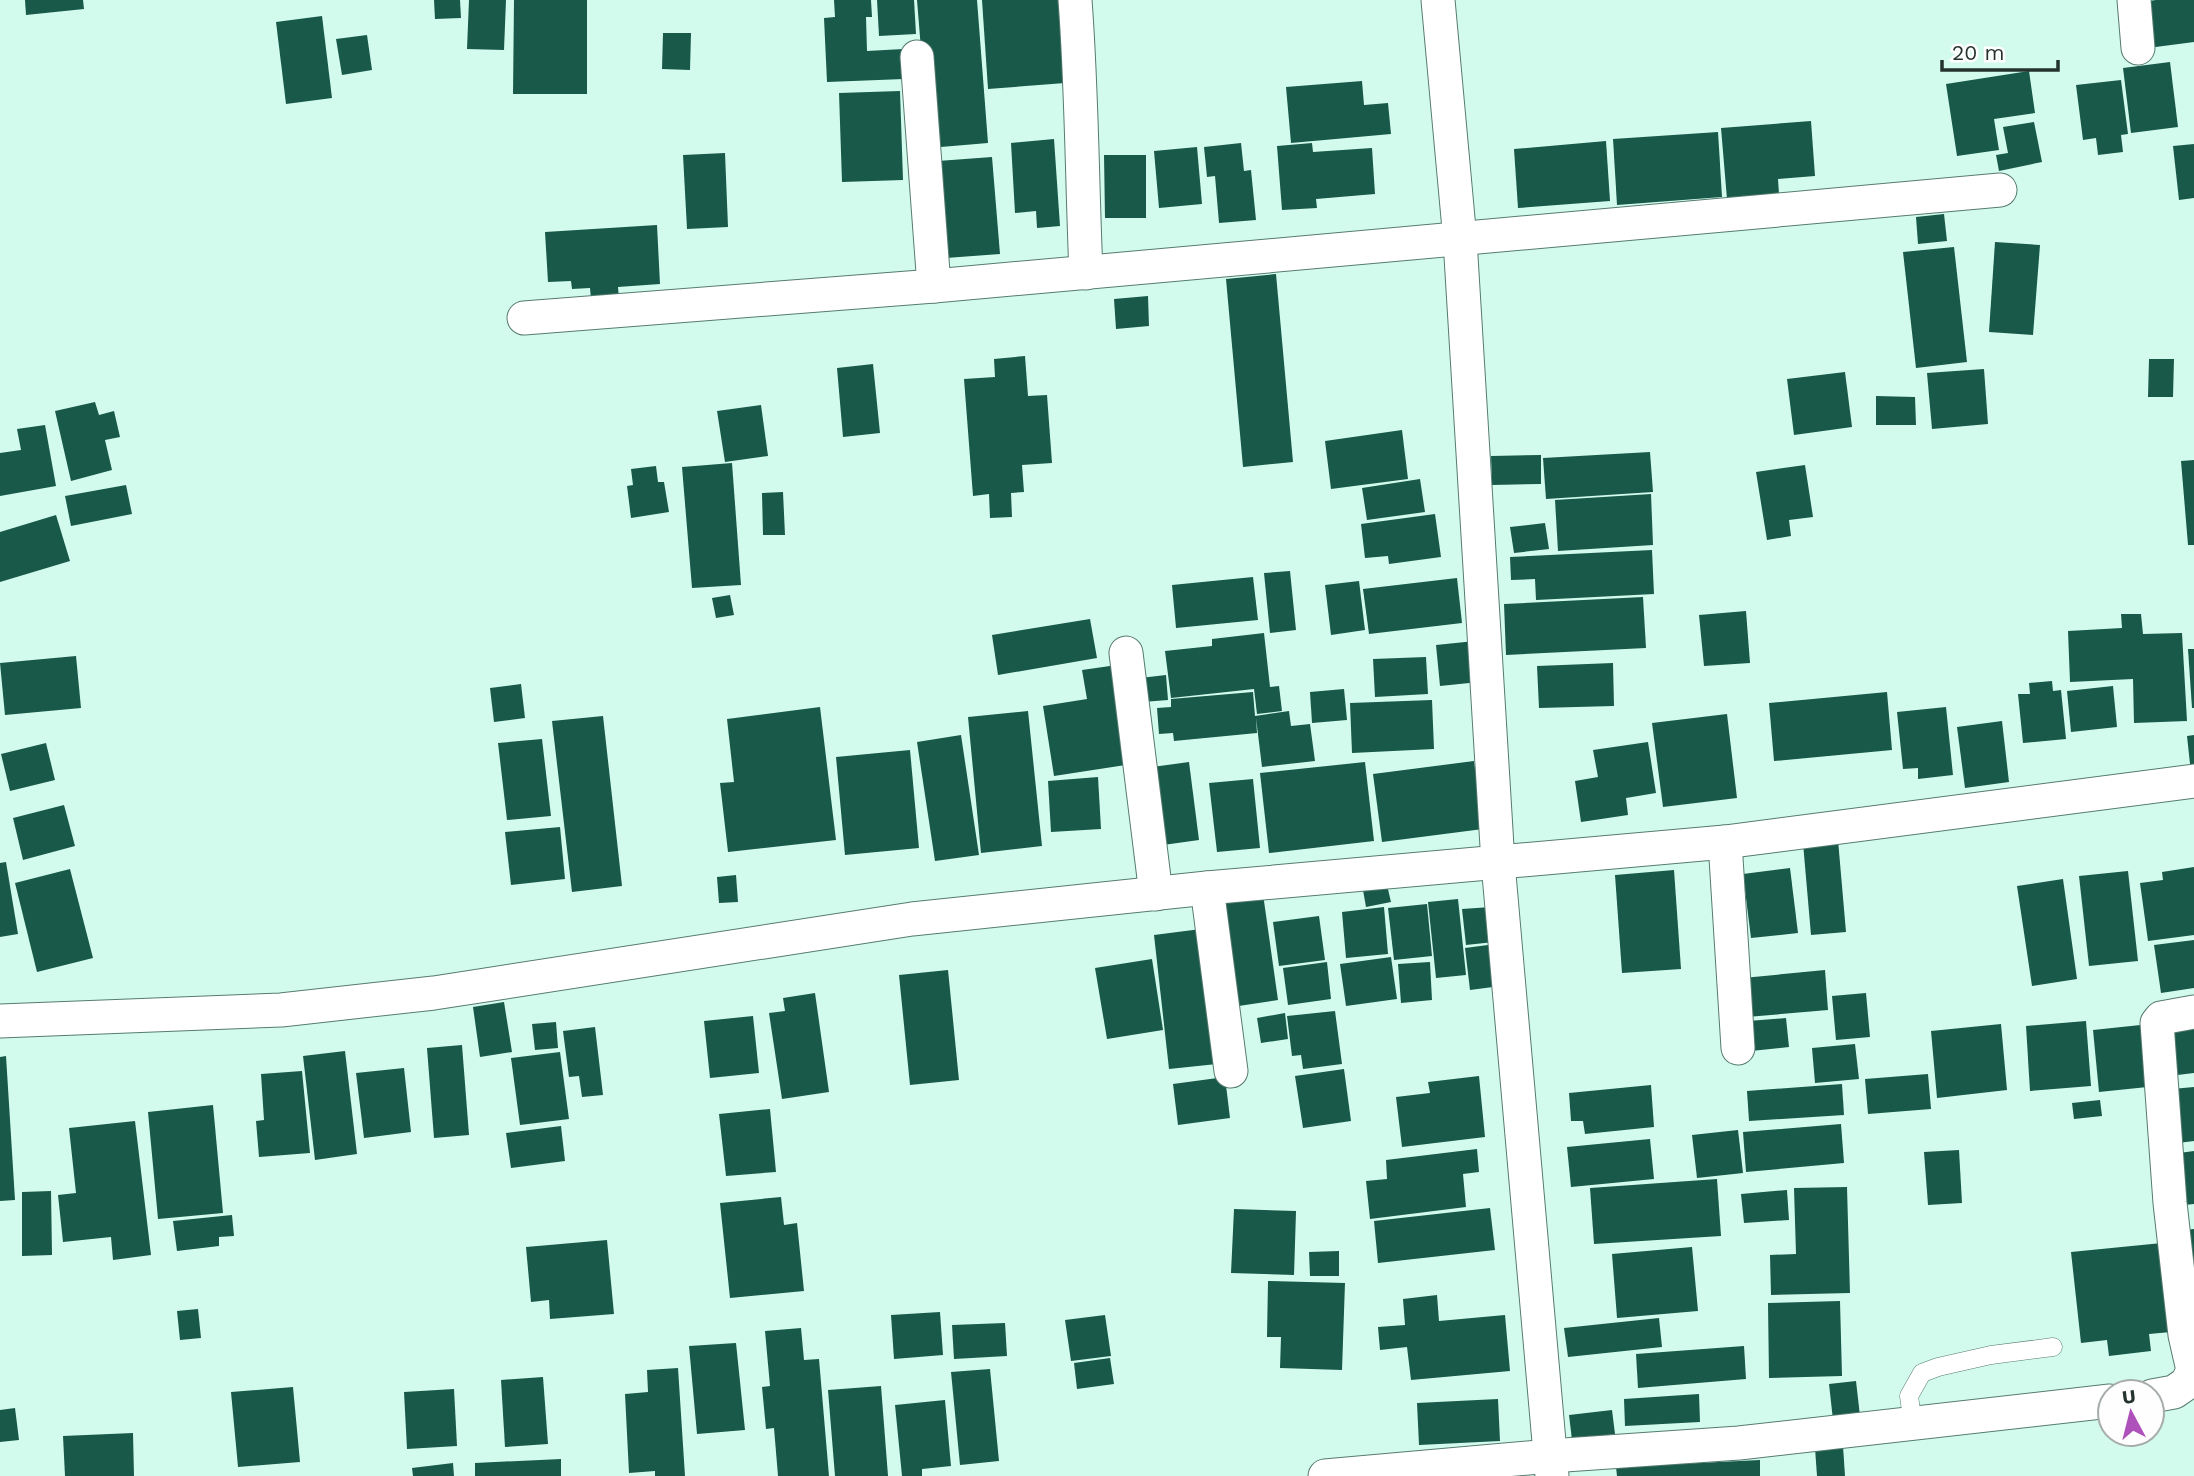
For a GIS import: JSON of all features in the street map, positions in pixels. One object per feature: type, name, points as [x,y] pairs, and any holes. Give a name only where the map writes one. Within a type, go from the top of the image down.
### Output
[{"type":"street","points":[[1075,0],[1081,76],[1086,272]]},
{"type":"street","points":[[1438,0],[1460,240],[1498,863],[1551,1466]]},
{"type":"street","points":[[2134,0],[2138,48]]},
{"type":"street","points":[[917,57],[934,286]]},
{"type":"street","points":[[524,318],[934,286],[2000,190]]},
{"type":"street","points":[[1126,653],[1156,894]]},
{"type":"street","points":[[0,1021],[281,1010],[364,1001],[434,993],[912,919],[1207,888],[1725,842],[2194,781]]},
{"type":"street","points":[[1725,842],[1738,1048]]},
{"type":"street","points":[[1207,888],[1231,1071]]},
{"type":"street","points":[[2166,1393],[2174,1392],[2187,1383],[2193,1370],[2185,1335],[2171,1203],[2157,1023],[2170,1014],[2194,1012]]},
{"type":"street","points":[[1325,1476],[1551,1466],[2096,1403]]},
{"type":"lane","points":[[1913,1424],[1909,1396],[1922,1374],[1938,1367],[1991,1355],[2053,1347]]},
{"type":"building","points":[[25,0],[83,0],[84,9],[26,15]]},
{"type":"building","points":[[434,0],[460,0],[461,18],[435,19]]},
{"type":"building","points":[[469,0],[506,0],[504,50],[467,49]]},
{"type":"building","points":[[514,0],[587,0],[587,94],[513,94]]},
{"type":"building","points":[[834,0],[871,0],[872,17],[866,17],[867,51],[903,49],[904,79],[827,82],[824,18],[835,17]]},
{"type":"building","points":[[877,0],[914,0],[916,34],[879,36]]},
{"type":"building","points":[[917,0],[977,0],[988,143],[929,148]]},
{"type":"building","points":[[982,0],[1059,0],[1065,83],[988,89]]},
{"type":"building","points":[[2194,0],[2194,42],[2148,48],[2142,2]]},
{"type":"building","points":[[322,16],[332,98],[286,104],[276,22]]},
{"type":"building","points":[[663,33],[691,33],[690,70],[662,69]]},
{"type":"building","points":[[367,35],[372,70],[342,75],[336,39]]},
{"type":"building","points":[[2170,62],[2178,127],[2131,133],[2123,68]]},
{"type":"building","points":[[2029,71],[2035,113],[1994,119],[1999,150],[1957,156],[1946,84]]},
{"type":"building","points":[[2121,80],[2128,134],[2121,135],[2123,152],[2098,155],[2096,138],[2083,140],[2076,85]]},
{"type":"building","points":[[1362,81],[1364,105],[1388,103],[1391,134],[1291,143],[1286,87]]},
{"type":"building","points":[[900,91],[903,180],[842,182],[839,93]]},
{"type":"building","points":[[1811,121],[1815,176],[1778,179],[1779,194],[1727,199],[1721,128]]},
{"type":"building","points":[[2034,122],[2042,162],[1999,171],[1996,155],[2008,153],[2003,127]]},
{"type":"building","points":[[1718,132],[1722,197],[1617,205],[1613,139]]},
{"type":"building","points":[[1054,139],[1060,226],[1037,228],[1036,211],[1015,213],[1011,143]]},
{"type":"building","points":[[1606,141],[1610,201],[1518,208],[1514,149]]},
{"type":"building","points":[[1241,143],[1244,171],[1251,170],[1256,220],[1219,223],[1215,176],[1207,177],[1204,147]]},
{"type":"building","points":[[1312,143],[1313,152],[1372,148],[1375,194],[1316,199],[1317,208],[1282,210],[1277,146]]},
{"type":"building","points":[[2194,144],[2194,198],[2179,200],[2173,146]]},
{"type":"building","points":[[1197,147],[1202,204],[1159,208],[1154,151]]},
{"type":"building","points":[[725,153],[728,227],[687,229],[683,155]]},
{"type":"building","points":[[1104,155],[1146,155],[1146,218],[1105,218]]},
{"type":"building","points":[[992,157],[1000,254],[946,258],[938,161]]},
{"type":"building","points":[[1944,214],[1947,241],[1918,244],[1916,217]]},
{"type":"building","points":[[657,225],[660,284],[618,287],[619,298],[591,299],[590,288],[572,289],[571,281],[548,282],[545,232]]},
{"type":"building","points":[[1995,242],[2040,245],[2033,335],[1989,332]]},
{"type":"building","points":[[1954,247],[1967,362],[1916,368],[1903,252]]},
{"type":"building","points":[[1276,274],[1293,462],[1243,467],[1226,279]]},
{"type":"building","points":[[1148,296],[1149,326],[1116,329],[1114,299]]},
{"type":"building","points":[[1025,356],[1028,396],[1047,395],[1052,463],[1022,465],[1024,492],[1011,493],[1012,517],[990,518],[989,494],[973,496],[964,379],[995,377],[994,359]]},
{"type":"building","points":[[2149,359],[2174,359],[2173,397],[2148,397]]},
{"type":"building","points":[[873,364],[880,433],[843,437],[837,368]]},
{"type":"building","points":[[1984,369],[1988,424],[1932,429],[1927,373]]},
{"type":"building","points":[[1845,372],[1852,427],[1794,435],[1787,379]]},
{"type":"building","points":[[1876,396],[1915,397],[1916,425],[1876,425]]},
{"type":"building","points":[[95,402],[99,415],[114,411],[120,437],[105,440],[112,470],[71,481],[55,411]]},
{"type":"building","points":[[761,405],[768,456],[725,462],[717,411]]},
{"type":"building","points":[[45,425],[56,486],[0,496],[0,453],[21,450],[17,429]]},
{"type":"building","points":[[1402,430],[1408,479],[1331,489],[1325,441]]},
{"type":"building","points":[[1650,452],[1653,492],[1546,499],[1543,458]]},
{"type":"building","points":[[1541,455],[1541,484],[1492,485],[1491,456]]},
{"type":"building","points":[[2194,460],[2194,545],[2188,545],[2181,461]]},
{"type":"building","points":[[732,463],[741,585],[692,588],[682,467]]},
{"type":"building","points":[[1805,465],[1813,517],[1789,520],[1791,536],[1767,540],[1756,472]]},
{"type":"building","points":[[656,466],[658,482],[664,482],[669,512],[631,518],[627,486],[633,485],[631,469]]},
{"type":"building","points":[[1420,479],[1425,512],[1367,520],[1362,488]]},
{"type":"building","points":[[126,485],[132,514],[71,526],[65,496]]},
{"type":"building","points":[[783,492],[785,535],[763,535],[762,493]]},
{"type":"building","points":[[1651,494],[1653,545],[1558,551],[1555,500]]},
{"type":"building","points":[[1435,514],[1441,557],[1389,564],[1388,556],[1365,558],[1361,524]]},
{"type":"building","points":[[56,515],[70,561],[0,582],[0,532]]},
{"type":"building","points":[[1545,523],[1549,549],[1514,553],[1510,527]]},
{"type":"building","points":[[1652,550],[1654,594],[1536,600],[1535,579],[1511,580],[1510,557]]},
{"type":"building","points":[[1290,571],[1296,630],[1270,633],[1264,573]]},
{"type":"building","points":[[1253,577],[1258,620],[1176,628],[1172,585]]},
{"type":"building","points":[[1457,578],[1462,623],[1369,634],[1363,589]]},
{"type":"building","points":[[1359,581],[1365,630],[1331,635],[1325,585]]},
{"type":"building","points":[[730,595],[734,615],[716,618],[712,598]]},
{"type":"building","points":[[1643,597],[1646,648],[1506,655],[1504,604]]},
{"type":"building","points":[[1746,611],[1750,663],[1704,666],[1699,615]]},
{"type":"building","points":[[2121,614],[2141,614],[2143,634],[2182,633],[2187,721],[2134,723],[2133,679],[2070,682],[2068,631],[2122,628]]},
{"type":"building","points":[[1090,619],[1097,658],[998,675],[992,635]]},
{"type":"building","points":[[1264,633],[1270,687],[1279,686],[1282,711],[1257,714],[1254,689],[1171,698],[1165,651],[1212,646],[1212,639]]},
{"type":"building","points":[[1475,641],[1479,682],[1440,686],[1436,645]]},
{"type":"building","points":[[2188,649],[2194,649],[2194,708],[2192,708]]},
{"type":"building","points":[[76,656],[81,708],[5,715],[0,663]]},
{"type":"building","points":[[1426,657],[1428,694],[1375,697],[1373,659]]},
{"type":"building","points":[[1613,663],[1614,706],[1539,708],[1537,666]]},
{"type":"building","points":[[1117,665],[1132,764],[1054,776],[1043,706],[1087,699],[1082,670]]},
{"type":"building","points":[[1166,675],[1168,700],[1143,702],[1140,678]]},
{"type":"building","points":[[2052,681],[2053,691],[2061,690],[2066,739],[2023,743],[2018,694],[2030,694],[2029,683]]},
{"type":"building","points":[[521,684],[525,718],[494,722],[490,688]]},
{"type":"building","points":[[2113,686],[2117,727],[2071,732],[2067,691]]},
{"type":"building","points":[[1344,689],[1347,720],[1312,723],[1310,692]]},
{"type":"building","points":[[1253,692],[1255,716],[1289,711],[1291,726],[1310,724],[1315,761],[1262,767],[1256,718],[1257,733],[1174,741],[1173,733],[1159,734],[1157,708],[1171,707],[1171,699]]},
{"type":"building","points":[[1887,692],[1892,750],[1774,761],[1769,703]]},
{"type":"building","points":[[1432,700],[1434,749],[1352,753],[1350,703]]},
{"type":"building","points":[[820,707],[836,840],[728,852],[720,783],[734,782],[727,719]]},
{"type":"building","points":[[1946,707],[1953,775],[1918,779],[1918,768],[1903,769],[1897,712]]},
{"type":"building","points":[[1028,711],[1042,846],[981,853],[968,717]]},
{"type":"building","points":[[1727,714],[1737,798],[1663,807],[1652,723]]},
{"type":"building","points":[[603,716],[622,886],[572,892],[552,721]]},
{"type":"building","points":[[2002,721],[2009,782],[1965,788],[1957,727]]},
{"type":"building","points":[[961,735],[979,855],[935,861],[917,742]]},
{"type":"building","points":[[2194,735],[2194,773],[2191,773],[2187,736]]},
{"type":"building","points":[[542,739],[551,816],[507,820],[498,743]]},
{"type":"building","points":[[1648,742],[1656,793],[1626,798],[1628,815],[1581,822],[1575,781],[1598,777],[1593,750]]},
{"type":"building","points":[[46,743],[55,780],[10,791],[1,754]]},
{"type":"building","points":[[910,750],[919,848],[845,855],[836,757]]},
{"type":"building","points":[[1474,761],[1483,829],[1382,842],[1373,774]]},
{"type":"building","points":[[1189,762],[1199,840],[1156,846],[1145,768]]},
{"type":"building","points":[[1365,762],[1374,841],[1269,853],[1260,773]]},
{"type":"building","points":[[1098,777],[1101,829],[1051,832],[1048,781]]},
{"type":"building","points":[[1253,779],[1260,848],[1217,852],[1209,783]]},
{"type":"building","points":[[64,805],[75,846],[23,860],[13,818]]},
{"type":"building","points":[[560,827],[565,879],[511,885],[505,832]]},
{"type":"building","points":[[1838,840],[1846,932],[1811,935],[1803,843]]},
{"type":"building","points":[[6,862],[18,934],[0,937],[0,863]]},
{"type":"building","points":[[2194,867],[2194,935],[2148,941],[2140,883],[2163,880],[2162,872]]},
{"type":"building","points":[[1790,868],[1798,933],[1751,938],[1743,874]]},
{"type":"building","points":[[70,869],[93,958],[37,972],[15,883]]},
{"type":"building","points":[[1674,870],[1681,969],[1622,973],[1615,875]]},
{"type":"building","points":[[2128,871],[2138,961],[2089,966],[2079,876]]},
{"type":"building","points":[[736,875],[738,902],[719,903],[717,877]]},
{"type":"building","points":[[2063,879],[2077,979],[2032,986],[2017,886]]},
{"type":"building","points":[[1387,885],[1391,902],[1366,907],[1363,890]]},
{"type":"building","points":[[1263,894],[1278,1000],[1232,1007],[1217,901]]},
{"type":"building","points":[[1458,899],[1466,975],[1436,978],[1428,902]]},
{"type":"building","points":[[1427,904],[1432,956],[1394,960],[1388,908]]},
{"type":"building","points":[[1384,907],[1388,954],[1346,958],[1342,912]]},
{"type":"building","points":[[1491,907],[1494,942],[1466,945],[1462,909]]},
{"type":"building","points":[[1319,916],[1325,960],[1279,966],[1273,922]]},
{"type":"building","points":[[1201,929],[1217,1064],[1169,1069],[1154,935]]},
{"type":"building","points":[[2194,940],[2194,988],[2161,993],[2154,945]]},
{"type":"building","points":[[1488,945],[1493,987],[1470,990],[1465,948]]},
{"type":"building","points":[[1391,957],[1397,999],[1346,1006],[1340,964]]},
{"type":"building","points":[[1152,959],[1163,1030],[1107,1039],[1095,968]]},
{"type":"building","points":[[1327,962],[1331,999],[1288,1005],[1283,968]]},
{"type":"building","points":[[1430,962],[1432,1000],[1401,1003],[1398,964]]},
{"type":"building","points":[[948,970],[959,1080],[910,1085],[899,975]]},
{"type":"building","points":[[1825,970],[1828,1010],[1747,1017],[1743,978]]},
{"type":"building","points":[[815,993],[829,1092],[782,1099],[769,1013],[785,1011],[783,998]]},
{"type":"building","points":[[1866,993],[1870,1037],[1836,1040],[1832,996]]},
{"type":"building","points":[[504,1002],[512,1052],[480,1057],[473,1007]]},
{"type":"building","points":[[1335,1011],[1342,1064],[1303,1069],[1301,1055],[1292,1056],[1287,1016]]},
{"type":"building","points":[[1285,1013],[1288,1039],[1261,1043],[1257,1018]]},
{"type":"building","points":[[753,1016],[759,1073],[710,1078],[704,1021]]},
{"type":"building","points":[[1786,1018],[1789,1047],[1751,1051],[1748,1021]]},
{"type":"building","points":[[2194,1018],[2194,1073],[2169,1076],[2163,1021]]},
{"type":"building","points":[[2086,1021],[2091,1086],[2030,1091],[2026,1026]]},
{"type":"building","points":[[556,1022],[558,1048],[535,1050],[532,1024]]},
{"type":"building","points":[[2001,1024],[2007,1090],[1937,1098],[1931,1031]]},
{"type":"building","points":[[2150,1024],[2157,1086],[2099,1092],[2093,1030]]},
{"type":"building","points":[[595,1027],[603,1095],[582,1097],[579,1076],[569,1077],[563,1031]]},
{"type":"building","points":[[1855,1044],[1859,1079],[1815,1083],[1812,1048]]},
{"type":"building","points":[[462,1045],[469,1135],[434,1138],[427,1048]]},
{"type":"building","points":[[345,1051],[357,1154],[315,1160],[303,1056]]},
{"type":"building","points":[[560,1052],[569,1119],[520,1125],[511,1058]]},
{"type":"building","points":[[6,1056],[15,1200],[0,1201],[0,1057]]},
{"type":"building","points":[[404,1068],[411,1132],[364,1138],[356,1073]]},
{"type":"building","points":[[1344,1069],[1351,1121],[1303,1128],[1295,1076]]},
{"type":"building","points":[[302,1071],[310,1153],[259,1157],[256,1121],[264,1120],[261,1074]]},
{"type":"building","points":[[1928,1074],[1931,1109],[1868,1114],[1865,1079]]},
{"type":"building","points":[[1479,1076],[1485,1137],[1402,1147],[1396,1097],[1430,1093],[1428,1082]]},
{"type":"building","points":[[1225,1077],[1230,1118],[1178,1125],[1173,1084]]},
{"type":"building","points":[[1842,1084],[1844,1115],[1749,1121],[1747,1091]]},
{"type":"building","points":[[1651,1085],[1654,1127],[1585,1134],[1583,1121],[1571,1121],[1569,1093]]},
{"type":"building","points":[[2194,1087],[2194,1141],[2178,1143],[2172,1089]]},
{"type":"building","points":[[2100,1100],[2102,1116],[2074,1119],[2072,1103]]},
{"type":"building","points":[[213,1105],[223,1213],[158,1219],[148,1112]]},
{"type":"building","points":[[770,1109],[776,1172],[726,1176],[719,1114]]},
{"type":"building","points":[[135,1121],[151,1255],[113,1260],[111,1237],[63,1242],[58,1195],[76,1193],[69,1128]]},
{"type":"building","points":[[1841,1124],[1844,1163],[1746,1172],[1743,1132]]},
{"type":"building","points":[[561,1126],[565,1161],[511,1168],[506,1133]]},
{"type":"building","points":[[1738,1130],[1743,1173],[1697,1178],[1692,1135]]},
{"type":"building","points":[[1650,1139],[1654,1179],[1571,1187],[1567,1147]]},
{"type":"building","points":[[1477,1149],[1479,1172],[1463,1174],[1466,1207],[1370,1219],[1366,1181],[1387,1179],[1386,1160]]},
{"type":"building","points":[[1959,1150],[1962,1203],[1928,1205],[1924,1152]]},
{"type":"building","points":[[2194,1151],[2194,1204],[2184,1205],[2179,1153]]},
{"type":"building","points":[[1717,1179],[1721,1236],[1594,1244],[1590,1188]]},
{"type":"building","points":[[1847,1187],[1850,1293],[1771,1295],[1770,1255],[1796,1254],[1794,1188]]},
{"type":"building","points":[[1787,1190],[1789,1220],[1744,1223],[1741,1194]]},
{"type":"building","points":[[51,1191],[52,1255],[22,1256],[22,1192]]},
{"type":"building","points":[[781,1197],[784,1225],[797,1223],[804,1291],[730,1298],[720,1203]]},
{"type":"building","points":[[1490,1208],[1495,1250],[1378,1263],[1374,1221]]},
{"type":"building","points":[[1234,1209],[1296,1211],[1294,1275],[1231,1273]]},
{"type":"building","points":[[232,1215],[234,1236],[219,1237],[219,1246],[177,1251],[173,1221]]},
{"type":"building","points":[[2194,1229],[2194,1276],[2184,1230]]},
{"type":"building","points":[[607,1240],[614,1314],[550,1319],[549,1300],[531,1302],[526,1247]]},
{"type":"building","points":[[2162,1243],[2171,1332],[2149,1334],[2151,1351],[2109,1356],[2107,1340],[2081,1343],[2071,1252]]},
{"type":"building","points":[[1692,1247],[1698,1311],[1617,1318],[1612,1254]]},
{"type":"building","points":[[1339,1251],[1339,1276],[1310,1276],[1309,1252]]},
{"type":"building","points":[[1268,1281],[1345,1283],[1342,1370],[1280,1368],[1281,1337],[1267,1337]]},
{"type":"building","points":[[1437,1295],[1439,1321],[1505,1315],[1510,1371],[1411,1380],[1407,1347],[1380,1350],[1378,1327],[1405,1325],[1403,1299]]},
{"type":"building","points":[[1840,1301],[1842,1376],[1769,1378],[1768,1303]]},
{"type":"building","points":[[198,1309],[201,1338],[180,1340],[177,1311]]},
{"type":"building","points":[[940,1312],[943,1355],[894,1359],[891,1315]]},
{"type":"building","points":[[1105,1315],[1111,1356],[1071,1361],[1065,1320]]},
{"type":"building","points":[[1659,1318],[1662,1347],[1568,1357],[1564,1328]]},
{"type":"building","points":[[1005,1323],[1007,1356],[954,1359],[952,1325]]},
{"type":"building","points":[[801,1328],[804,1360],[819,1359],[829,1476],[778,1476],[774,1428],[766,1429],[762,1387],[770,1386],[765,1331]]},
{"type":"building","points":[[736,1343],[745,1430],[697,1434],[689,1346]]},
{"type":"building","points":[[1744,1346],[1746,1379],[1638,1388],[1636,1354]]},
{"type":"building","points":[[1110,1358],[1114,1384],[1077,1389],[1074,1363]]},
{"type":"building","points":[[678,1368],[685,1476],[655,1476],[655,1471],[629,1473],[625,1394],[648,1392],[647,1370]]},
{"type":"building","points":[[990,1369],[999,1461],[960,1465],[951,1372]]},
{"type":"building","points":[[543,1377],[548,1444],[505,1447],[501,1380]]},
{"type":"building","points":[[1856,1381],[1860,1416],[1833,1420],[1829,1384]]},
{"type":"building","points":[[881,1386],[888,1476],[835,1476],[828,1390]]},
{"type":"building","points":[[293,1387],[300,1462],[238,1467],[231,1392]]},
{"type":"building","points":[[454,1389],[457,1446],[407,1449],[404,1392]]},
{"type":"building","points":[[1699,1394],[1700,1422],[1625,1426],[1624,1399]]},
{"type":"building","points":[[1498,1399],[1500,1441],[1419,1445],[1417,1403]]},
{"type":"building","points":[[945,1400],[951,1466],[922,1469],[922,1476],[902,1476],[895,1405]]},
{"type":"building","points":[[15,1408],[19,1440],[0,1442],[0,1410]]},
{"type":"building","points":[[1612,1410],[1615,1434],[1572,1440],[1569,1415]]},
{"type":"building","points":[[133,1433],[134,1476],[65,1476],[63,1436]]},
{"type":"building","points":[[1843,1446],[1845,1476],[1817,1476],[1815,1448]]},
{"type":"building","points":[[561,1459],[561,1476],[475,1476],[475,1463]]},
{"type":"building","points":[[1760,1460],[1760,1476],[1617,1476],[1616,1467]]},
{"type":"building","points":[[453,1463],[454,1476],[413,1476],[412,1468]]}]
